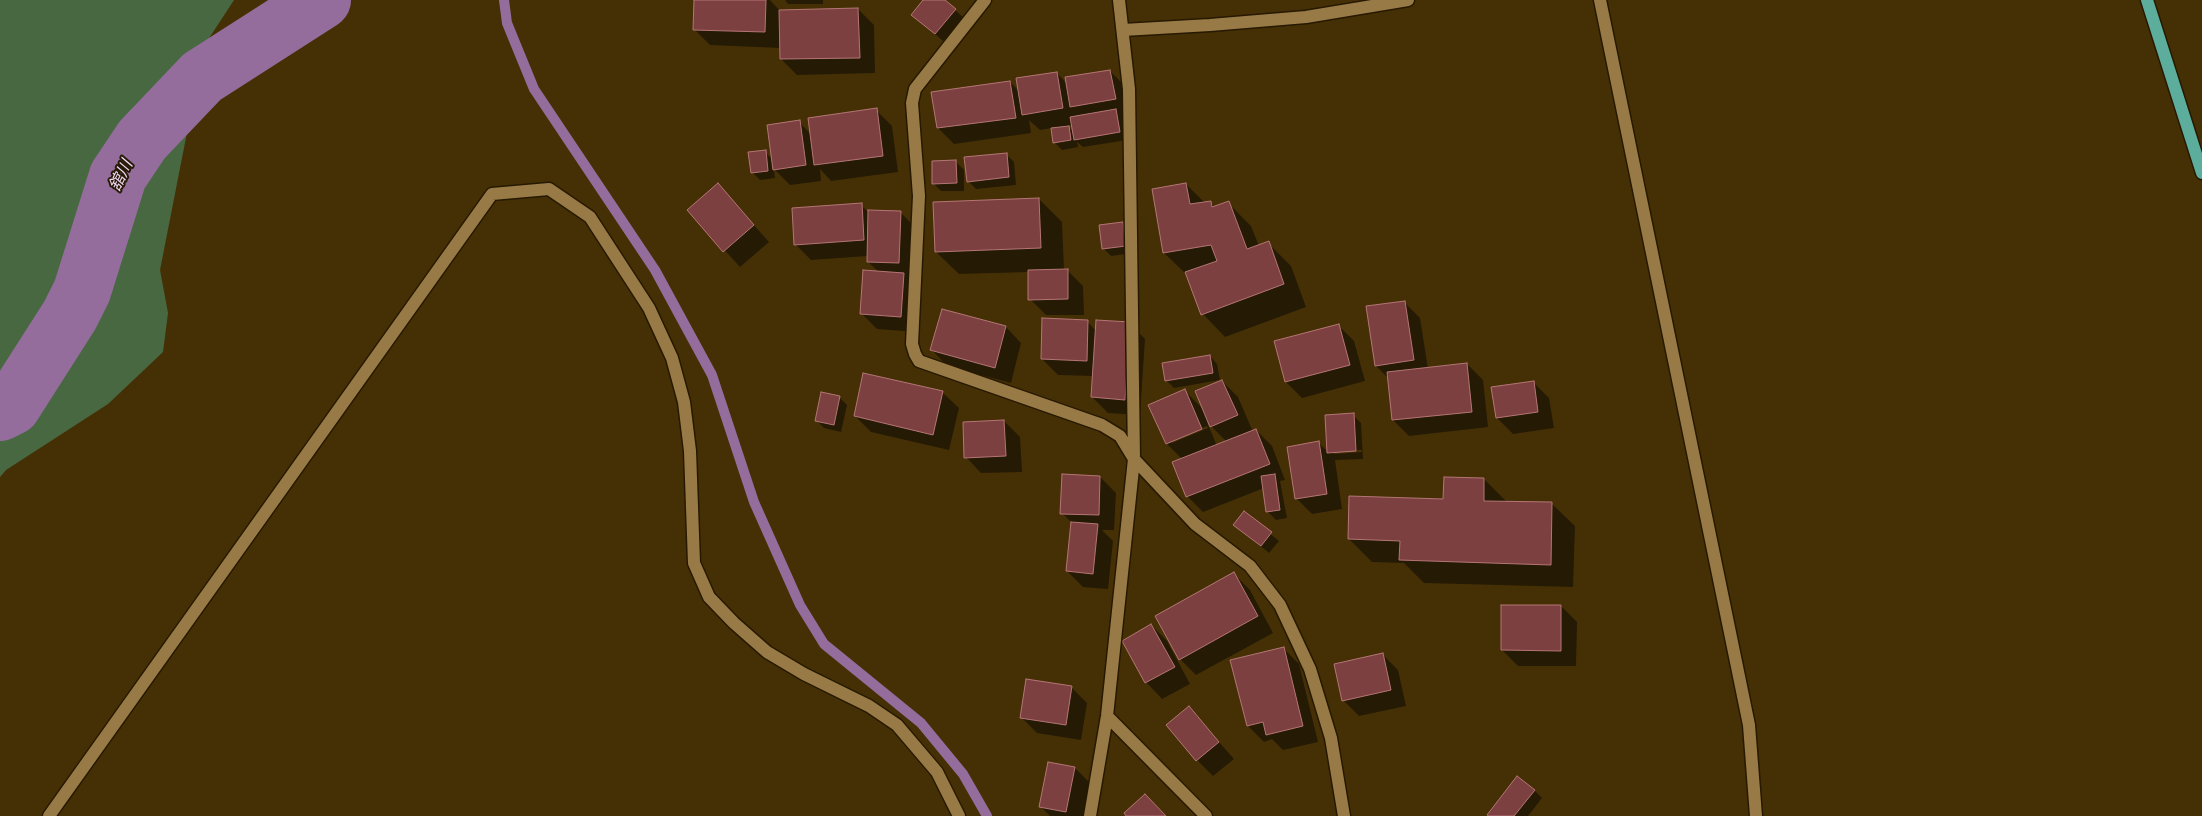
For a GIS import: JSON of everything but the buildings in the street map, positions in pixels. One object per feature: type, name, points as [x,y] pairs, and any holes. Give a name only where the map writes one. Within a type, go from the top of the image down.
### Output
[{"type":"main road","points":[[2147,0],[2202,173]]},
{"type":"street","points":[[985,0],[915,89],[912,102],[919,196],[912,344],[915,354],[919,361],[1102,425],[1120,436],[1134,459],[1196,524],[1250,566],[1280,605],[1310,669],[1331,738],[1344,816]]},
{"type":"street","points":[[1090,816],[1108,716],[1134,459],[1129,89],[1119,0]]},
{"type":"street","points":[[1123,30],[1306,17],[1408,0]]},
{"type":"street","points":[[1600,0],[1748,725],[1756,816]]},
{"type":"street","points":[[49,816],[492,194],[549,189],[590,217],[649,308],[672,358],[684,402],[689,441],[694,563],[709,597],[734,623],[767,652],[804,674],[869,706],[897,725],[918,747],[936,772],[959,816]]},
{"type":"street","points":[[1108,716],[1206,816]]},
{"type":"green space","points":[[0,0],[234,0],[204,46],[160,270],[168,313],[163,352],[108,404],[6,470],[0,477]]},
{"type":"waterway","name":"舘川","points":[[0,412],[12,406],[70,315],[82,291],[118,176],[142,140],[202,77],[322,0]]},
{"type":"waterway","points":[[504,0],[507,23],[534,89],[655,270],[712,375],[754,502],[800,605],[824,644],[921,723],[963,774],[987,816]]}]
